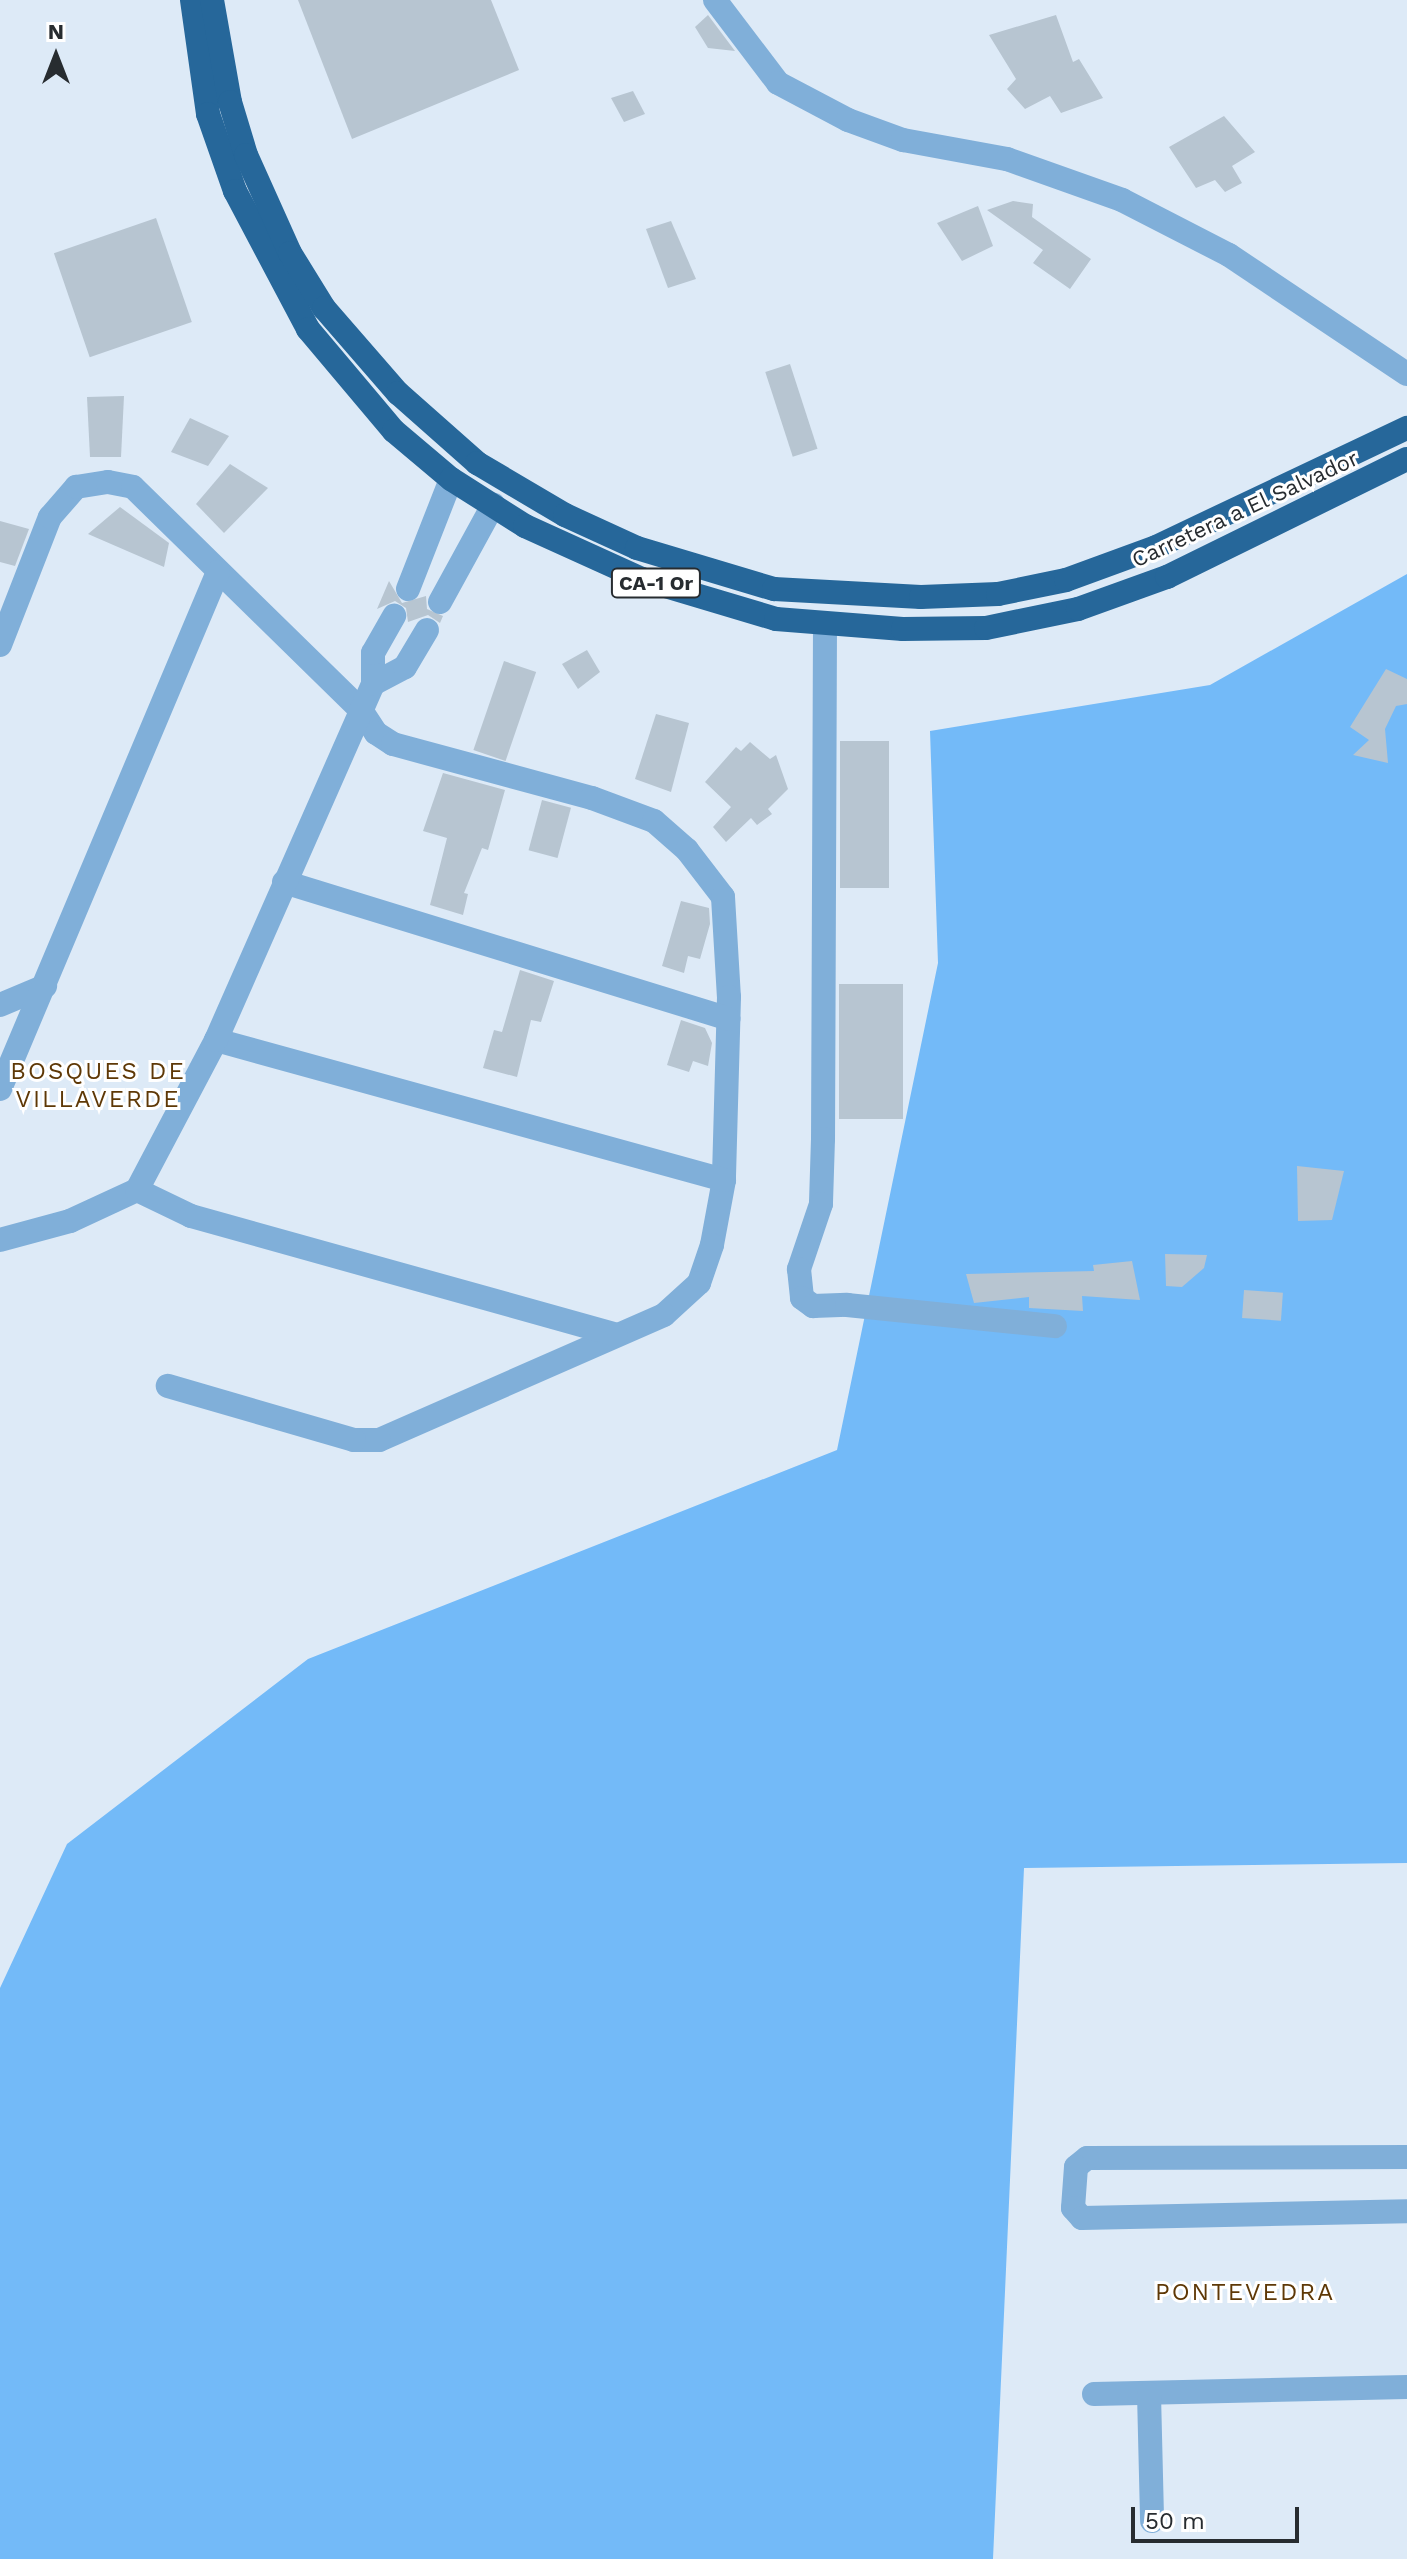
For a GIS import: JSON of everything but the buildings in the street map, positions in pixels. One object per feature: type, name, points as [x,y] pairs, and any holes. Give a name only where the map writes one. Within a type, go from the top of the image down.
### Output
[{"type":"highway","name":"Carretera a El Salvador","points":[[192,0],[208,114],[235,191],[272,269],[308,329],[394,431],[451,479],[561,544],[642,579],[739,611],[825,625],[946,631],[1078,609],[1224,552],[1407,459]]},
{"type":"highway","name":"Carretera a El Salvador","points":[[212,0],[230,102],[246,155],[290,253],[324,308],[398,393],[477,463],[565,515],[637,548],[774,589],[906,597],[998,594],[1066,580],[1156,547],[1407,428]]},
{"type":"street","points":[[715,0],[778,83],[848,120],[903,140],[1007,159],[1122,200],[1229,255],[1407,374]]},
{"type":"street","points":[[408,589],[451,479]]},
{"type":"street","points":[[0,645],[50,517],[76,487],[108,482],[133,487],[361,710],[376,733],[393,744],[592,798],[654,821],[687,850],[723,897],[728,1019],[724,1180],[712,1245],[699,1283],[664,1315],[379,1440],[354,1440],[168,1386]]},
{"type":"street","points":[[440,602],[493,505]]},
{"type":"street","points":[[0,1089],[218,572]]},
{"type":"street","points":[[0,1240],[70,1221],[137,1190],[216,1040],[373,684],[373,653],[394,616]]},
{"type":"street","points":[[825,625],[822,1178],[821,1204],[799,1269],[802,1298],[813,1306],[847,1305],[1055,1326]]},
{"type":"street","points":[[373,684],[405,667],[427,630]]},
{"type":"street","points":[[284,882],[728,1019]]},
{"type":"street","points":[[0,1005],[45,986]]},
{"type":"street","points":[[216,1040],[724,1180]]},
{"type":"street","points":[[137,1190],[191,1216],[616,1335]]},
{"type":"street","points":[[1407,2157],[1087,2158],[1076,2167],[1073,2208],[1082,2218],[1407,2211]]},
{"type":"street","points":[[1094,2394],[1407,2387]]},
{"type":"street","points":[[1149,2394],[1152,2521]]},
{"type":"shaded area","points":[[1407,574],[1407,1863],[1024,1868],[993,2559],[0,2559],[0,1988],[67,1844],[308,1659],[837,1450],[938,963],[930,731],[1210,685]]},
{"type":"district","name":"BOSQUES DE VILLAVERDE","points":[[98,1086]]},
{"type":"district","name":"PONTEVEDRA","points":[[1245,2293]]}]
